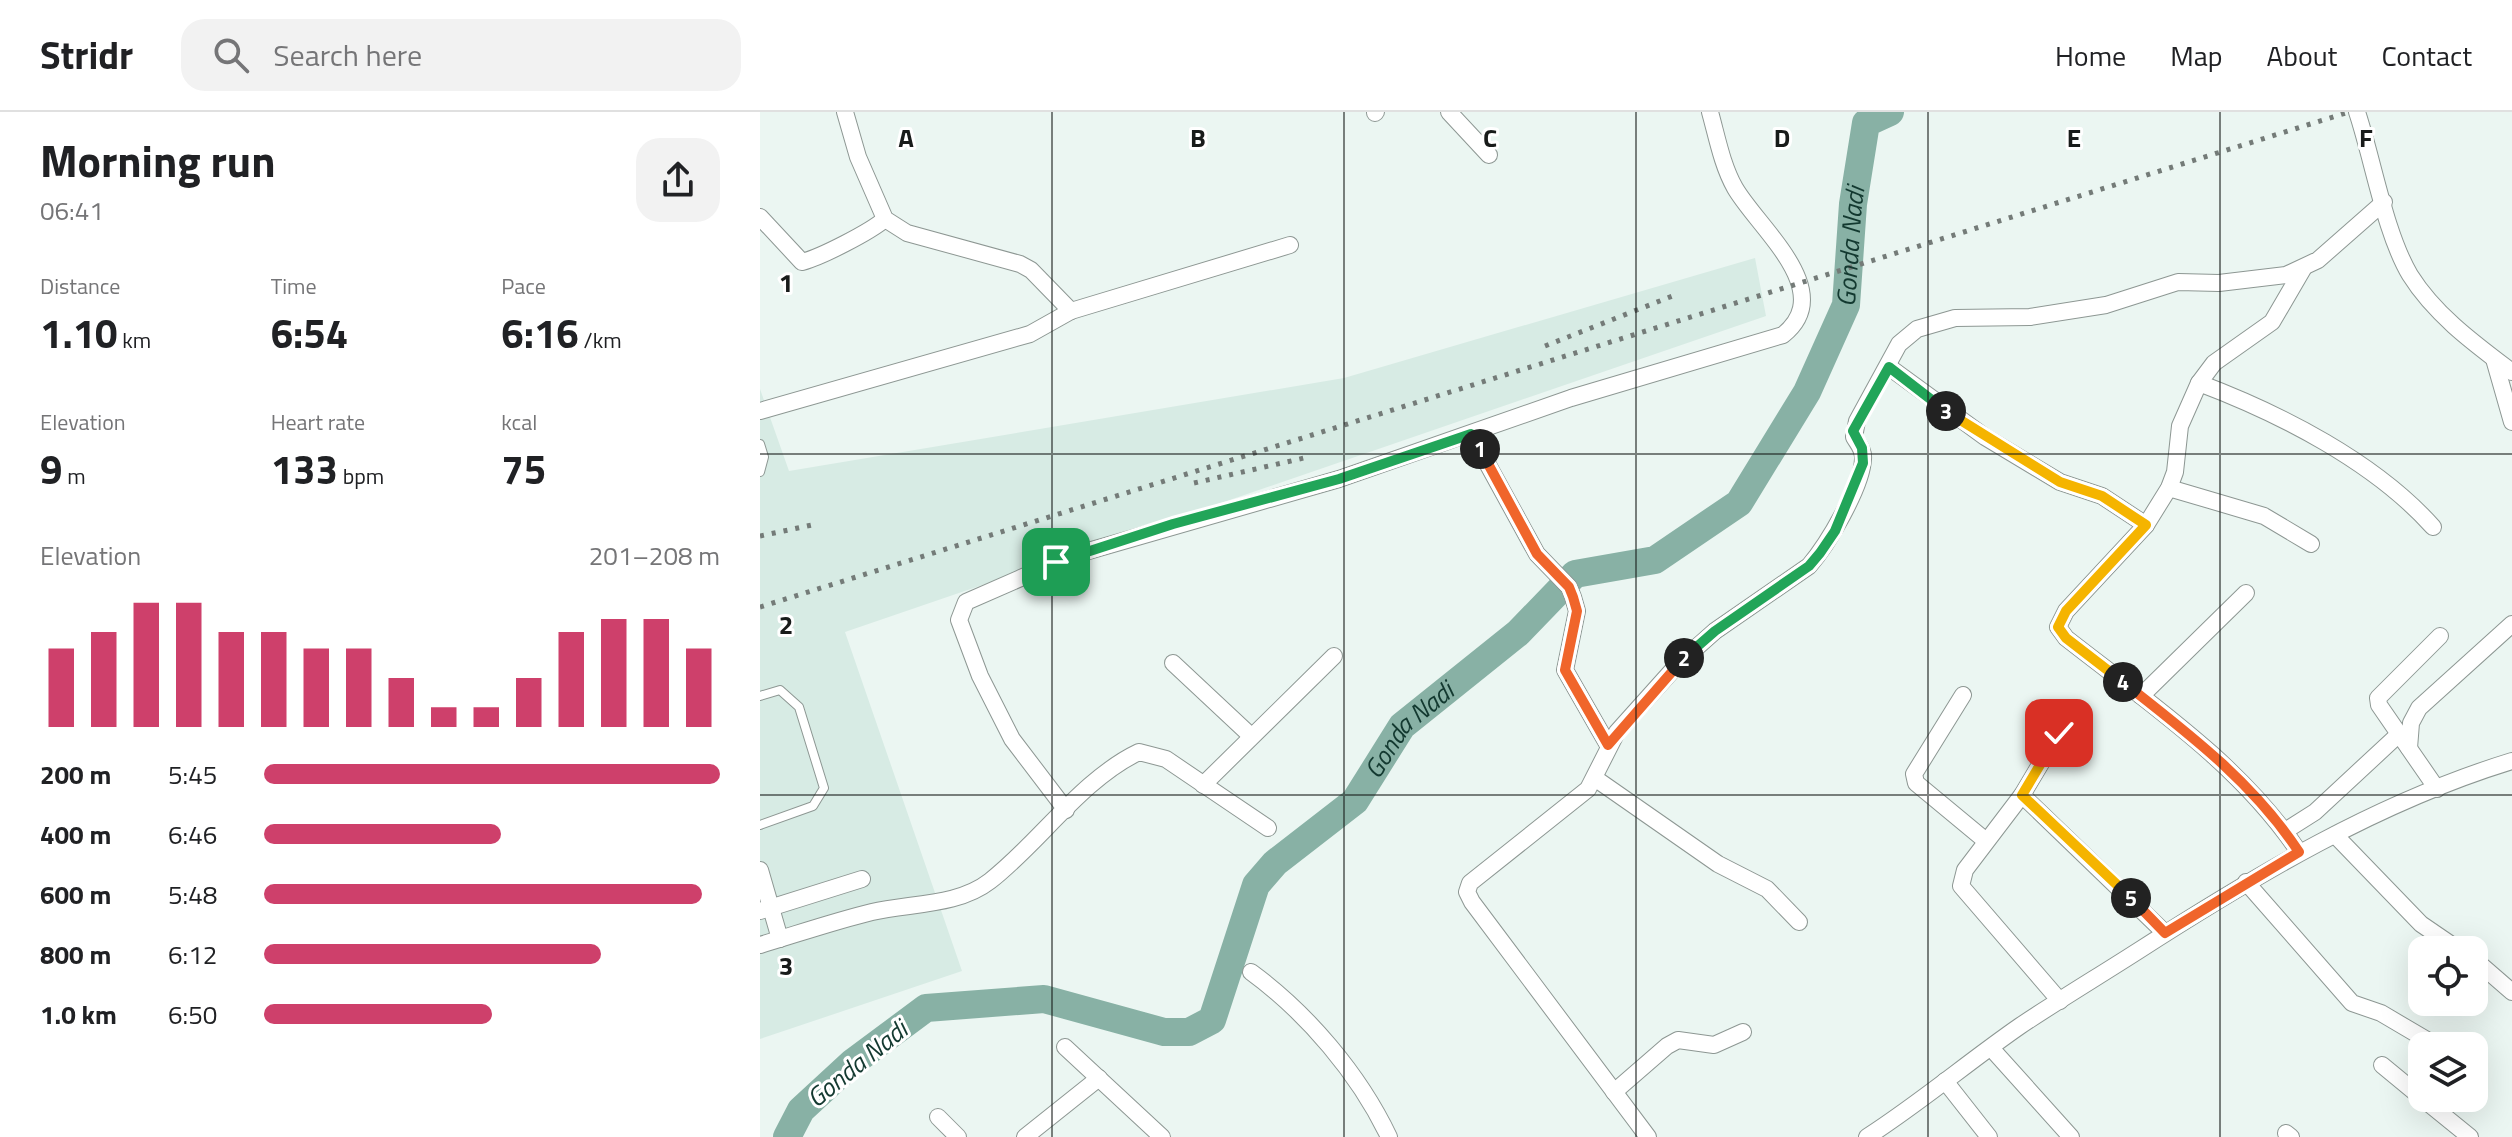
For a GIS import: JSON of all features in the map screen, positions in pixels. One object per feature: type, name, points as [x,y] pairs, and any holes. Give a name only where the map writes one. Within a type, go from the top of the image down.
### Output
[{"type":"street","points":[[845,112],[858,157],[885,219],[907,233],[1020,264],[1031,270],[1071,311]]},
{"type":"street","points":[[1449,112],[1489,155]]},
{"type":"street","points":[[1066,810],[1012,739],[980,676],[959,620],[966,602],[1071,556],[1339,479],[1571,398],[1756,345],[1791,329],[1798,315],[1801,286],[1793,265],[1757,220],[1730,178],[1710,112]]},
{"type":"street","points":[[2357,112],[2398,249],[2423,293],[2469,340],[2512,372]]},
{"type":"street","points":[[2299,852],[2241,779],[2066,638],[2058,627],[2066,611],[2146,525],[2169,488],[2180,426],[2199,383],[2214,363],[2272,322],[2303,269],[2384,202]]},
{"type":"street","points":[[760,217],[802,262],[846,240],[861,237],[885,219]]},
{"type":"street","points":[[760,411],[1030,334],[1071,311],[1290,245]]},
{"type":"street","points":[[1648,1137],[1467,892],[1476,876],[1575,801],[1596,779],[1608,745],[1678,664],[1715,631],[1809,566],[1820,553],[1835,531],[1863,463],[1862,448],[1854,437],[1857,421],[1906,336],[1955,318],[2030,317],[2106,305],[2178,282],[2219,283],[2286,275],[2303,269]]},
{"type":"street","points":[[2494,359],[2512,422]]},
{"type":"street","points":[[1889,367],[1985,437],[2060,482],[2102,496],[2146,525]]},
{"type":"street","points":[[2199,383],[2255,406],[2367,469],[2407,498],[2433,527]]},
{"type":"street","points":[[1471,434],[1537,554],[1564,581],[1577,611],[1565,670],[1608,745]]},
{"type":"street","points":[[2169,488],[2264,516],[2311,544]]},
{"type":"street","points":[[2141,696],[2246,593]]},
{"type":"street","points":[[2409,748],[2411,723],[2419,708],[2512,624]]},
{"type":"street","points":[[2437,789],[2379,705],[2378,698],[2440,636]]},
{"type":"street","points":[[1203,785],[1250,735],[1334,656]]},
{"type":"street","points":[[1173,663],[1250,735]]},
{"type":"street","points":[[1963,695],[1914,774],[1916,783],[1986,841]]},
{"type":"street","points":[[2059,733],[2022,795],[1965,870],[1961,886],[2060,1001]]},
{"type":"street","points":[[2285,831],[2315,812],[2399,734]]},
{"type":"street","points":[[760,945],[872,912],[950,899],[971,892],[990,881],[1066,810],[1139,752],[1166,759],[1268,828]]},
{"type":"street","points":[[1867,1137],[1889,1131],[1945,1081],[1991,1048],[2246,882],[2335,835],[2437,789],[2512,761]]},
{"type":"street","points":[[1596,779],[1718,864],[1767,889],[1799,922]]},
{"type":"street","points":[[2022,795],[2165,933]]},
{"type":"street","points":[[2335,835],[2421,924],[2439,936]]},
{"type":"street","points":[[760,870],[765,909],[780,939]]},
{"type":"street","points":[[765,909],[862,879]]},
{"type":"street","points":[[2246,882],[2352,1003],[2381,1013],[2413,1032]]},
{"type":"street","points":[[2488,971],[2512,992]]},
{"type":"street","points":[[1251,972],[1292,1005],[1335,1056],[1375,1107],[1389,1137]]},
{"type":"street","points":[[1614,1092],[1678,1040],[1714,1045],[1743,1032]]},
{"type":"street","points":[[1065,1047],[1162,1137]]},
{"type":"street","points":[[1991,1048],[2071,1137]]},
{"type":"street","points":[[2382,1065],[2408,1086]]},
{"type":"street","points":[[1025,1137],[1099,1078]]},
{"type":"street","points":[[1945,1081],[1989,1137]]},
{"type":"street","points":[[2439,1112],[2470,1137]]},
{"type":"street","points":[[938,1117],[958,1137]]},
{"type":"lane","points":[[760,444],[764,457],[760,472]]},
{"type":"lane","points":[[760,696],[780,690],[799,707],[824,788],[813,806],[760,825]]},
{"type":"shaded area","points":[[1755,258],[1766,316],[845,632],[962,971],[760,1039],[760,389],[789,471],[1344,378]]},
{"type":"waterway","name":"Gonda Nadi","points":[[787,1137],[801,1110],[852,1063],[926,1008],[1044,999],[1164,1032],[1189,1032],[1212,1020],[1256,885],[1275,863],[1355,801],[1402,726],[1518,633],[1575,574],[1655,560],[1739,503],[1807,392],[1846,305],[1853,204],[1866,123],[1890,112]]},
{"type":"railway","points":[[760,607],[2349,112]]},
{"type":"railway","points":[[1545,346],[1675,295]]},
{"type":"railway","points":[[1194,483],[1304,458]]},
{"type":"railway","points":[[760,536],[812,525]]},
{"type":"route","points":[[1056,562],[1173,524],[1339,479],[1471,434],[1537,554],[1569,587],[1577,611],[1566,659],[1567,679],[1608,745],[1678,664],[1715,631],[1809,566],[1820,553],[1835,531],[1863,463],[1862,448],[1856,442],[1853,431],[1889,367],[1985,437],[2060,482],[2102,496],[2146,525],[2066,611],[2058,627],[2060,633],[2241,779],[2276,816],[2299,852],[2165,933],[2095,862],[2022,795],[2059,733]]}]
